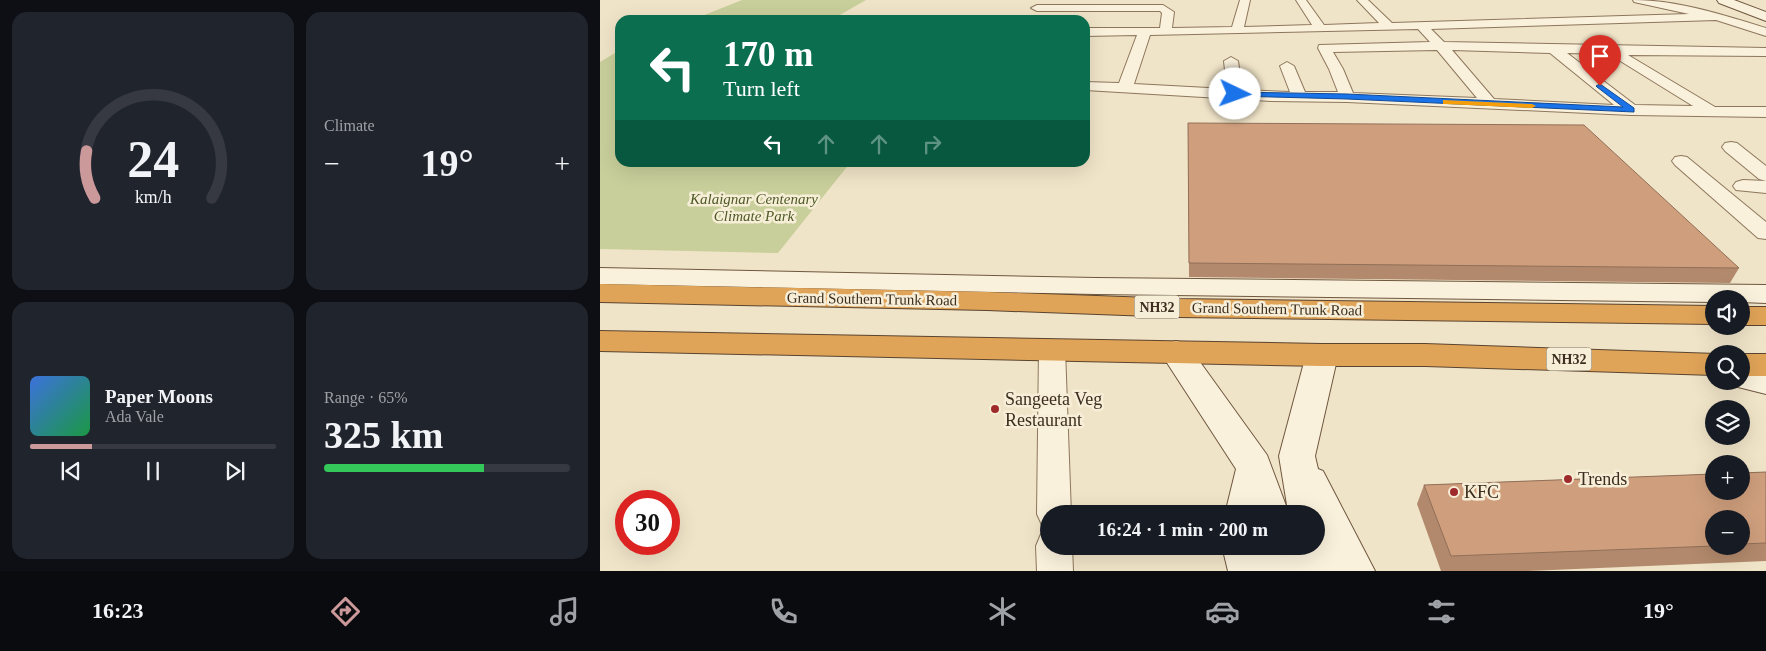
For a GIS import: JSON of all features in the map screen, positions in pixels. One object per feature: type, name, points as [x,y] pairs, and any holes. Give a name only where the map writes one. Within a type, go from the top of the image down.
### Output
[{"type":"highway","name":"Grand Southern Trunk Road","points":[[600,294],[987,301],[1178,308],[1705,316]]},
{"type":"highway","points":[[1750,316],[1766,316]]},
{"type":"highway","name":"NH32","points":[[600,341],[1322,355],[1425,355],[1705,364]]},
{"type":"highway","points":[[1750,365],[1766,366]]},
{"type":"street","points":[[1237,30],[1246,0]]},
{"type":"street","points":[[1300,0],[1320,28]]},
{"type":"street","points":[[1362,0],[1389,27]]},
{"type":"street","points":[[1638,0],[1717,17],[1766,32]]},
{"type":"street","points":[[1723,0],[1766,17]]},
{"type":"street","points":[[1038,7],[1163,8],[1168,12],[1166,31]]},
{"type":"street","points":[[1090,34],[1717,17]]},
{"type":"street","points":[[1421,26],[1441,46],[1490,104]]},
{"type":"street","points":[[1125,88],[1146,31]]},
{"type":"street","points":[[1347,97],[1336,69],[1324,48],[1441,46],[1766,52]]},
{"type":"street","points":[[1553,49],[1631,110]]},
{"type":"street","points":[[1612,50],[1712,111]]},
{"type":"street","points":[[1231,61],[1235,94]]},
{"type":"street","points":[[1287,66],[1299,96]]},
{"type":"street","points":[[1090,86],[1631,110],[1766,112]]},
{"type":"street","points":[[1732,147],[1766,175]]},
{"type":"street","points":[[1681,161],[1766,233]]},
{"type":"street","points":[[1744,186],[1766,187]]},
{"type":"street","points":[[600,276],[1106,286],[1766,294]]},
{"type":"street","points":[[1052,349],[1054,505]]},
{"type":"street","points":[[1176,352],[1254,466],[1266,505]]},
{"type":"street","points":[[1306,505],[1297,456],[1322,355]]},
{"type":"street","points":[[1657,362],[1705,370]]},
{"type":"street","points":[[1750,379],[1766,382]]},
{"type":"street","points":[[1297,456],[1354,571]]},
{"type":"street","points":[[1247,505],[1254,466]]},
{"type":"street","points":[[1054,555],[1055,571]]},
{"type":"street","points":[[1245,555],[1249,571]]},
{"type":"street","points":[[1282,555],[1287,571]]},
{"type":"street","points":[[1322,555],[1328,571]]},
{"type":"green space","points":[[742,0],[866,0],[840,15],[704,15]]},
{"type":"green space","name":"Kalaignar Centenary Climate Park","points":[[615,53],[615,167],[847,167],[778,253],[600,249],[600,62]]},
{"type":"building","points":[[1188,123],[1584,125],[1739,268],[1189,263]]},
{"type":"building","points":[[1766,472],[1766,543],[1750,544],[1750,510],[1705,510],[1705,546],[1451,556],[1424,485],[1705,474],[1705,500],[1750,500],[1750,473]]},
{"type":"slow traffic","points":[[1445,102],[1532,106]]},
{"type":"place","name":"Sangeeta Veg Restaurant","points":[[995,409]]},
{"type":"place","name":"Trends","points":[[1568,479]]},
{"type":"place","name":"KFC","points":[[1454,492]]},
{"type":"route","points":[[1235,94],[1347,97],[1631,110],[1600,86]]}]
